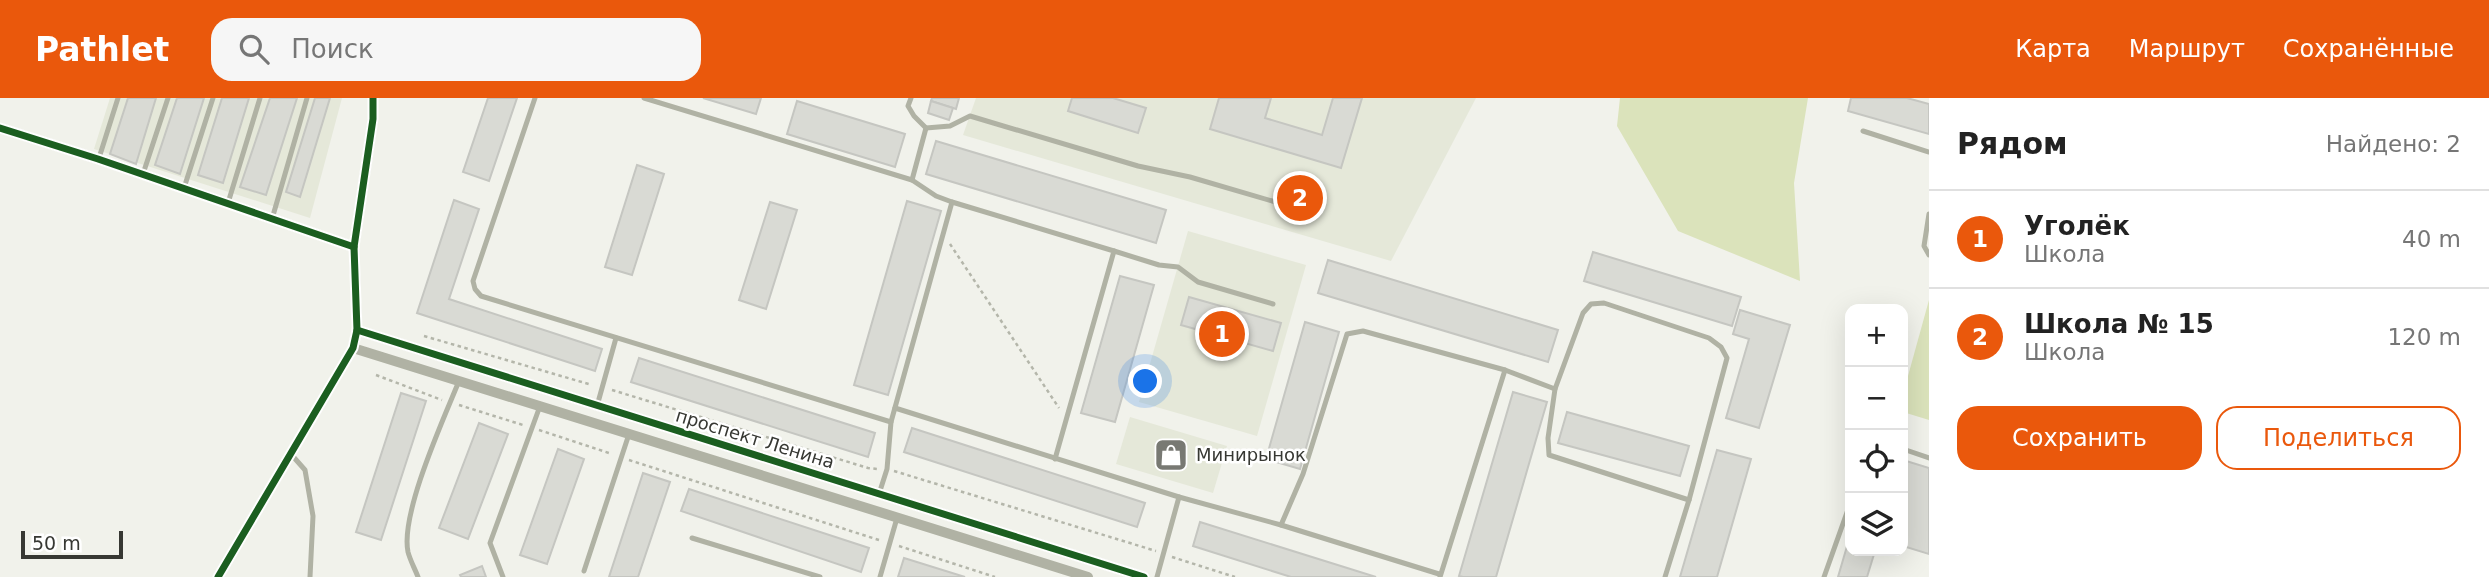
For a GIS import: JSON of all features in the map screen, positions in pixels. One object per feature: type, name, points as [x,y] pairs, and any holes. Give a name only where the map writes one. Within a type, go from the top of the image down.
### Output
[{"type":"street","points":[[218,577],[352,348],[357,330],[354,247],[373,119],[373,98]]},
{"type":"street","points":[[0,128],[99,159],[354,247]]},
{"type":"street","name":"проспект Ленина","points":[[357,330],[1144,577]]},
{"type":"street","name":"проспект Ленина","points":[[352,348],[1088,577]]},
{"type":"lane","points":[[99,159],[118,98]]},
{"type":"lane","points":[[143,174],[168,98]]},
{"type":"lane","points":[[184,188],[213,98]]},
{"type":"lane","points":[[228,204],[261,98]]},
{"type":"lane","points":[[272,219],[307,98]]},
{"type":"lane","points":[[535,98],[473,281],[481,296],[891,422]]},
{"type":"lane","points":[[644,98],[912,180],[936,196],[952,202],[1159,265],[1178,267],[1198,282],[1273,304]]},
{"type":"lane","points":[[911,98],[908,106],[926,128],[950,126],[970,116],[1138,166],[1190,177],[1313,213]]},
{"type":"lane","points":[[912,180],[926,128]]},
{"type":"lane","points":[[1863,131],[1929,152]]},
{"type":"lane","points":[[880,494],[887,469],[891,422],[952,202]]},
{"type":"lane","points":[[1929,214],[1924,246],[1929,255]]},
{"type":"lane","points":[[1055,459],[1114,251]]},
{"type":"lane","points":[[1665,577],[1689,500],[1727,358],[1721,347],[1709,338],[1604,303],[1591,304],[1583,313],[1555,389],[1548,438],[1549,455],[1689,500]]},
{"type":"lane","points":[[1281,525],[1303,474],[1347,334],[1363,331],[1505,370],[1555,389]]},
{"type":"lane","points":[[597,407],[616,338]]},
{"type":"lane","points":[[895,408],[1180,497],[1281,525],[1439,576],[1505,370]]},
{"type":"lane","points":[[418,577],[408,551],[409,521],[431,449],[459,381]]},
{"type":"lane","points":[[503,577],[490,543],[540,406]]},
{"type":"lane","points":[[584,571],[629,434]]},
{"type":"lane","points":[[1908,451],[1929,458]]},
{"type":"lane","points":[[290,453],[304,470],[313,516],[310,577]]},
{"type":"lane","points":[[1157,577],[1180,497]]},
{"type":"lane","points":[[880,577],[897,518]]},
{"type":"lane","points":[[1824,577],[1845,518]]},
{"type":"lane","points":[[692,538],[820,577]]},
{"type":"path","points":[[944,234],[1066,419]]},
{"type":"path","points":[[424,335],[868,468],[887,469],[1131,542],[1235,577]]},
{"type":"path","points":[[376,375],[450,403],[995,577]]},
{"type":"shaded area","points":[[110,98],[342,98],[310,218],[94,149]]},
{"type":"shaded area","points":[[976,98],[1476,98],[1391,261],[963,135]]},
{"type":"shaded area","points":[[1188,231],[1306,265],[1257,436],[1139,402]]},
{"type":"shaded area","name":"Минирынок","points":[[1130,417],[1227,446],[1213,493],[1116,464]]},
{"type":"green space","points":[[1620,98],[1808,98],[1794,183],[1800,281],[1678,231],[1617,126]]},
{"type":"green space","points":[[1929,300],[1929,420],[1908,414],[1908,376]]},
{"type":"building","points":[[128,98],[156,98],[136,164],[110,154]]},
{"type":"building","points":[[177,98],[204,98],[180,174],[155,165]]},
{"type":"building","points":[[222,98],[249,98],[223,183],[198,175]]},
{"type":"building","points":[[270,98],[297,98],[266,195],[240,187]]},
{"type":"building","points":[[315,98],[330,98],[300,197],[286,192]]},
{"type":"building","points":[[488,98],[517,98],[489,181],[463,172]]},
{"type":"building","points":[[703,98],[761,98],[756,114]]},
{"type":"building","points":[[932,98],[959,98],[956,109],[931,101]]},
{"type":"building","points":[[1072,98],[1113,98],[1146,108],[1138,133],[1068,111]]},
{"type":"building","points":[[1219,98],[1271,98],[1265,118],[1322,135],[1333,98],[1362,98],[1341,168],[1210,129]]},
{"type":"building","points":[[1851,98],[1907,98],[1929,104],[1929,134],[1848,111]]},
{"type":"building","points":[[797,101],[905,134],[895,167],[787,134]]},
{"type":"building","points":[[931,101],[953,108],[949,120],[928,113]]},
{"type":"building","points":[[936,141],[1166,210],[1156,243],[926,174]]},
{"type":"building","points":[[637,165],[664,174],[632,275],[605,267]]},
{"type":"building","points":[[454,200],[479,209],[449,299],[602,349],[595,371],[417,313]]},
{"type":"building","points":[[907,201],[941,211],[888,395],[854,385]]},
{"type":"building","points":[[770,202],[797,210],[766,309],[739,300]]},
{"type":"building","points":[[1593,252],[1741,297],[1732,326],[1584,281]]},
{"type":"building","points":[[1328,260],[1558,330],[1548,362],[1318,293]]},
{"type":"building","points":[[1120,276],[1154,285],[1115,422],[1081,413]]},
{"type":"building","points":[[1189,297],[1281,323],[1273,351],[1181,325]]},
{"type":"building","points":[[1740,310],[1790,325],[1759,428],[1726,418],[1749,339],[1733,334]]},
{"type":"building","points":[[1305,322],[1339,332],[1300,469],[1266,459]]},
{"type":"building","points":[[639,358],[875,433],[868,457],[631,382]]},
{"type":"building","points":[[1513,392],[1547,402],[1496,577],[1459,576]]},
{"type":"building","points":[[401,393],[426,401],[381,540],[356,532]]},
{"type":"building","points":[[1567,412],[1689,446],[1680,476],[1558,443]]},
{"type":"building","points":[[479,423],[508,434],[468,539],[439,528]]},
{"type":"building","points":[[912,428],[1145,503],[1137,527],[904,452]]},
{"type":"building","points":[[558,449],[584,459],[547,564],[520,555]]},
{"type":"building","points":[[1717,450],[1751,459],[1717,577],[1680,577]]},
{"type":"building","points":[[1908,462],[1929,468],[1929,554],[1908,548]]},
{"type":"building","points":[[643,473],[670,482],[638,577],[609,577]]},
{"type":"building","points":[[689,489],[869,548],[861,572],[681,511]]},
{"type":"building","points":[[1200,522],[1376,577],[1291,577],[1193,546]]},
{"type":"building","points":[[1845,553],[1845,556],[1873,556],[1867,577],[1838,577]]},
{"type":"building","points":[[904,558],[965,577],[898,577]]},
{"type":"building","points":[[482,566],[486,577],[460,575]]},
{"type":"cycle path","points":[[218,577],[353,348],[357,330],[354,247],[373,119],[373,98]]},
{"type":"cycle path","points":[[0,128],[354,247]]},
{"type":"cycle path","points":[[357,330],[1144,577]]},
{"type":"place","name":"Школа № 15","points":[[1300,198]]},
{"type":"place","name":"Уголёк","points":[[1222,334]]},
{"type":"place","name":"Минирынок","points":[[1171,455]]}]
